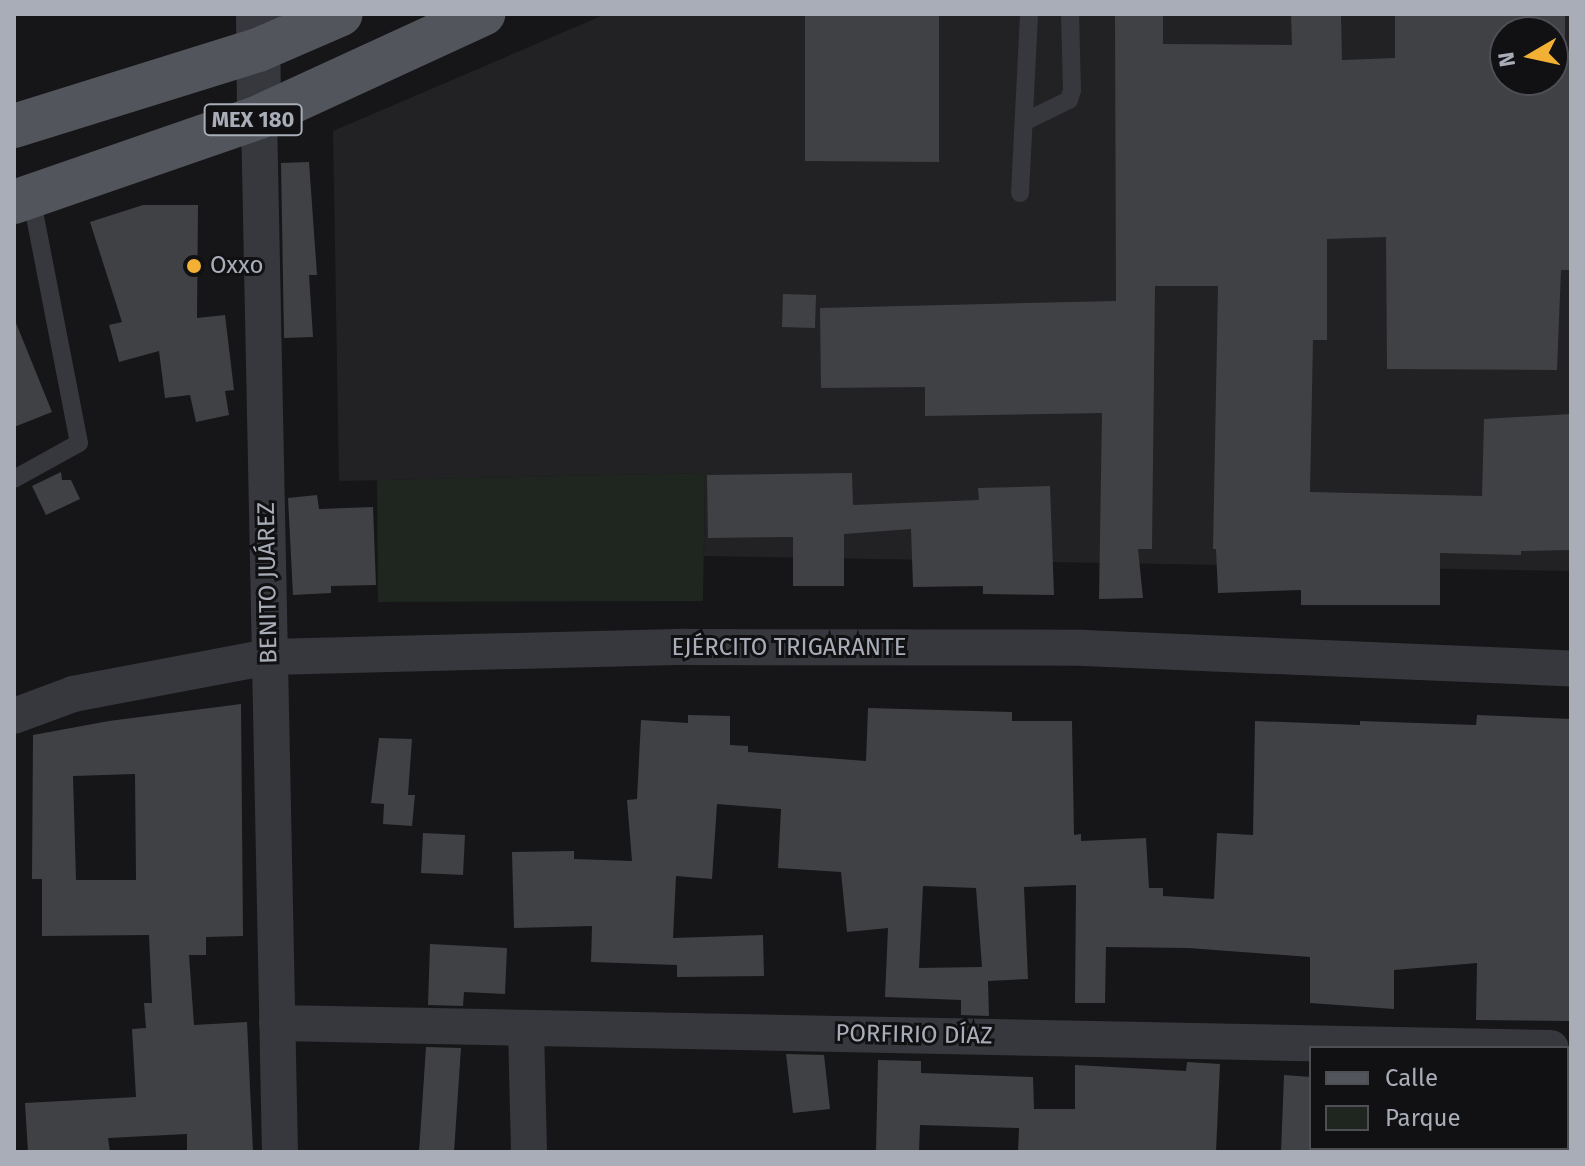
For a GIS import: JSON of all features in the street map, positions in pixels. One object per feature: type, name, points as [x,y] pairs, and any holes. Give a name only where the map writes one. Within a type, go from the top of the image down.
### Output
[{"type":"main road","name":"MEX 180","points":[[14,126],[258,32],[341,14]]},
{"type":"main road","name":"MEX 180","points":[[22,199],[259,117],[483,14]]},
{"type":"street","name":"BENITO JUÁREZ","points":[[258,32],[280,1152]]},
{"type":"street","name":"EJÉRCITO TRIGARANTE","points":[[14,716],[73,694],[269,657],[686,647],[1084,648],[1571,668]]},
{"type":"street","name":"PORFIRIO DÍAZ","points":[[277,1023],[1448,1046]]},
{"type":"street","points":[[526,1028],[529,1152]]},
{"type":"lane","points":[[1020,193],[1029,14]]},
{"type":"lane","points":[[1024,122],[1069,100],[1072,90],[1070,14]]},
{"type":"lane","points":[[14,479],[79,443],[22,199]]},
{"type":"shaded area","points":[[606,14],[1571,14],[1571,571],[704,556],[705,473],[339,481],[333,131]]},
{"type":"green space","points":[[705,473],[703,601],[378,602],[377,480]]},
{"type":"building","points":[[805,14],[939,14],[939,162],[805,161]]},
{"type":"building","points":[[1115,14],[1163,14],[1163,44],[1292,45],[1291,14],[1341,14],[1342,60],[1395,58],[1395,14],[1565,14],[1489,16],[1489,96],[1569,96],[1571,57],[1571,270],[1561,270],[1557,370],[1387,369],[1386,237],[1327,239],[1327,340],[1313,340],[1310,492],[1482,496],[1484,419],[1571,414],[1571,550],[1521,551],[1521,555],[1440,553],[1440,605],[1301,605],[1301,590],[1218,593],[1216,549],[1213,549],[1218,286],[1155,286],[1152,549],[1138,549],[1143,598],[1099,599],[1102,413],[925,416],[925,387],[821,388],[820,308],[1116,301]]},
{"type":"building","points":[[309,162],[317,275],[309,275],[313,337],[284,338],[281,163]]},
{"type":"building","points":[[143,205],[198,205],[197,318],[225,315],[234,390],[225,391],[229,415],[196,422],[190,395],[165,398],[159,351],[119,362],[109,325],[122,322],[90,222]]},
{"type":"building","points":[[783,294],[816,295],[815,328],[782,327]]},
{"type":"building","points":[[14,318],[52,412],[14,427]]},
{"type":"building","points":[[61,472],[62,480],[71,480],[80,499],[46,515],[32,486]]},
{"type":"building","points":[[852,473],[853,505],[979,500],[978,488],[1050,486],[1054,595],[983,594],[983,586],[913,587],[911,529],[844,534],[844,586],[793,586],[793,537],[708,538],[707,475]]},
{"type":"building","points":[[317,495],[319,509],[373,507],[376,585],[331,586],[331,593],[293,595],[288,498]]},
{"type":"building","points":[[241,704],[243,936],[206,937],[206,955],[189,955],[194,1025],[247,1022],[253,1152],[187,1152],[187,1134],[108,1138],[110,1152],[28,1152],[25,1103],[136,1097],[132,1029],[146,1028],[144,1003],[152,1003],[149,935],[42,936],[42,879],[32,879],[33,735],[109,721]],"holes":[[[135,774],[136,880],[76,880],[73,776]]]},
{"type":"building","points":[[868,708],[1012,712],[1012,721],[1072,721],[1074,835],[1081,834],[1081,841],[1146,838],[1149,888],[1163,888],[1163,896],[1214,899],[1217,833],[1253,835],[1255,721],[1476,725],[1477,715],[1571,719],[1571,1021],[1476,1020],[1477,963],[1394,970],[1394,1009],[1310,1003],[1310,957],[1188,948],[1106,947],[1105,1003],[1075,1003],[1076,885],[1024,887],[1028,979],[988,981],[989,1016],[961,1015],[961,1000],[885,997],[888,928],[847,932],[841,872],[778,868],[781,809],[717,804],[712,879],[676,876],[673,938],[763,935],[764,976],[677,977],[677,965],[591,962],[592,926],[514,928],[512,852],[574,851],[574,859],[632,861],[627,800],[637,799],[641,720],[688,723],[688,715],[730,716],[730,745],[748,746],[748,752],[866,761]],"holes":[[[923,886],[976,888],[982,967],[919,968]]]},
{"type":"building","points":[[379,738],[412,739],[408,795],[415,795],[412,826],[383,824],[384,804],[371,803]]},
{"type":"building","points":[[423,833],[465,835],[463,875],[421,873]]},
{"type":"building","points":[[430,944],[507,948],[505,994],[464,992],[463,1006],[428,1005]]},
{"type":"building","points":[[426,1047],[461,1048],[454,1152],[419,1152]]},
{"type":"building","points":[[786,1054],[824,1055],[830,1109],[793,1113]]},
{"type":"building","points":[[878,1060],[921,1061],[921,1073],[1033,1077],[1034,1109],[1075,1109],[1075,1065],[1186,1071],[1187,1062],[1220,1064],[1216,1152],[1018,1152],[1019,1128],[920,1125],[919,1152],[876,1152]]},
{"type":"building","points":[[1284,1075],[1309,1077],[1311,1152],[1281,1152]]},
{"type":"place","name":"Oxxo","points":[[194,266]]}]
